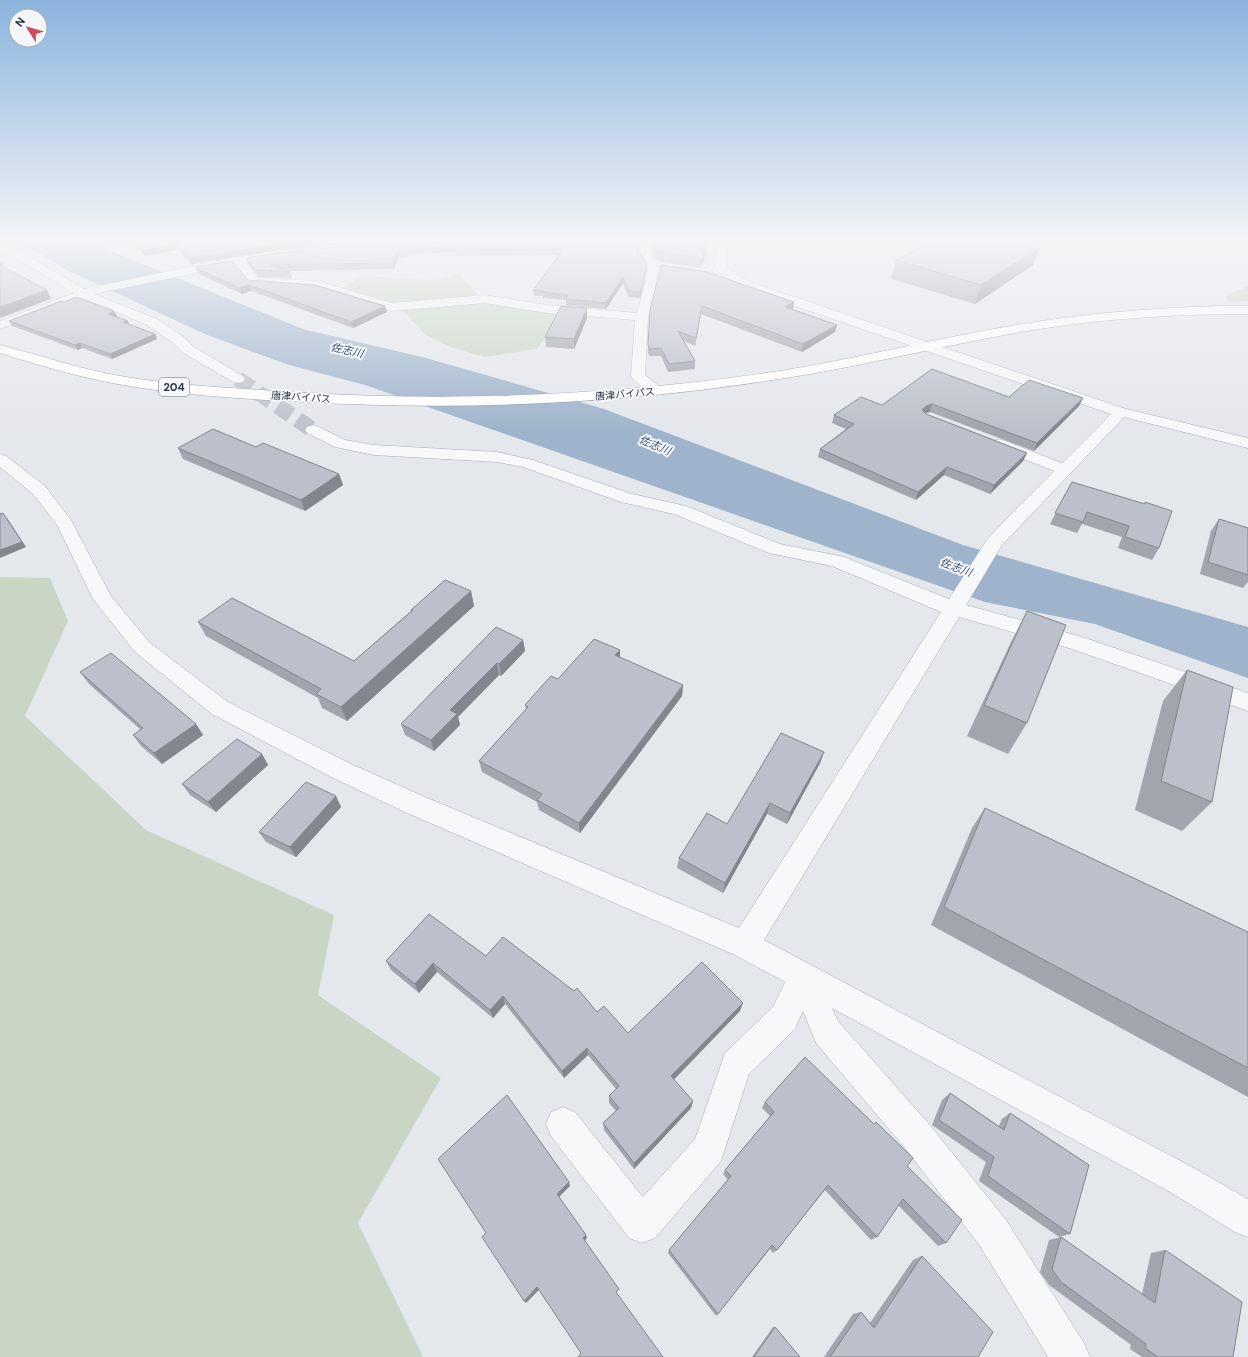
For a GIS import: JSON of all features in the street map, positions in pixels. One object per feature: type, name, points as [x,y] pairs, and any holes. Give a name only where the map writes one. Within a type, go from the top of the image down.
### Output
[{"type":"highway","name":"唐津バイパス","points":[[0,349],[50,365],[134,383],[352,401],[493,402],[628,394],[782,375],[1021,328],[1124,315],[1248,310]]},
{"type":"street","points":[[0,325],[59,302]]},
{"type":"street","points":[[111,302],[152,322],[178,339],[189,350],[238,379]]},
{"type":"street","points":[[376,302],[392,307],[447,302]]},
{"type":"street","points":[[506,302],[547,309],[642,317]]},
{"type":"street","points":[[646,302],[642,317],[638,376],[658,391]]},
{"type":"street","points":[[797,302],[925,347],[1121,412],[1248,443]]},
{"type":"street","points":[[745,945],[995,542],[1121,412]]},
{"type":"street","points":[[313,430],[341,444],[374,450],[497,457],[527,463],[626,498],[680,510],[776,549],[836,561],[959,600],[1248,702]]},
{"type":"street","points":[[986,440],[1065,470]]},
{"type":"street","points":[[0,459],[39,490],[64,524],[103,599],[142,648],[220,708],[340,770],[416,805],[745,945],[1182,1180],[1248,1220]]},
{"type":"street","points":[[563,1124],[642,1225],[709,1149],[736,1064],[784,1018],[803,976]]},
{"type":"street","points":[[803,976],[827,1032],[918,1136],[993,1233],[1070,1357]]},
{"type":"green space","points":[[387,302],[493,302],[561,313],[537,349],[484,357],[450,347],[426,335],[397,305]]},
{"type":"green space","points":[[0,577],[50,578],[68,621],[25,716],[146,830],[334,915],[318,995],[441,1078],[358,1223],[423,1357],[0,1357]]},
{"type":"water","name":"佐志川","points":[[137,302],[237,302],[303,329],[426,358],[604,409],[963,545],[1248,627],[1248,678],[1095,624],[985,602],[365,385],[289,365],[207,335]]},
{"type":"building","points":[[0,302],[13,302],[0,307]]},
{"type":"building","points":[[58,302],[90,302],[114,311],[108,314],[128,321],[123,322],[155,334],[110,354],[80,343],[75,345],[9,321]]},
{"type":"building","points":[[297,302],[373,302],[385,306],[351,322]]},
{"type":"building","points":[[652,302],[793,302],[785,307],[837,325],[803,344],[702,306],[696,338],[678,331],[695,361],[669,364],[661,348],[649,349],[650,310]]},
{"type":"building","points":[[561,306],[587,308],[574,339],[545,337]]},
{"type":"building","points":[[932,369],[1009,397],[1029,380],[1083,398],[1037,443],[932,404],[926,406],[922,410],[926,414],[1027,453],[994,485],[947,467],[918,492],[820,449],[854,424],[834,415],[861,397],[882,405]]},
{"type":"building","points":[[213,429],[256,447],[263,443],[339,474],[301,500],[178,448]]},
{"type":"building","points":[[1072,482],[1172,511],[1159,548],[1125,537],[1129,526],[1087,512],[1083,522],[1055,513]]},
{"type":"building","points":[[3,513],[22,542],[0,550],[0,514]]},
{"type":"building","points":[[1219,519],[1248,528],[1248,575],[1208,562]]},
{"type":"building","points":[[445,580],[471,591],[341,707],[316,694],[321,689],[198,622],[232,598],[354,661]]},
{"type":"building","points":[[1027,611],[1066,625],[1027,723],[984,705]]},
{"type":"building","points":[[496,627],[523,640],[499,664],[497,663],[450,710],[457,714],[431,740],[401,724]]},
{"type":"building","points":[[594,639],[620,650],[615,655],[683,685],[579,823],[537,800],[542,794],[479,761],[528,707],[525,705],[551,676],[558,679]]},
{"type":"building","points":[[111,653],[196,724],[154,753],[133,735],[143,728],[80,672]]},
{"type":"building","points":[[1187,670],[1233,687],[1212,802],[1161,781]]},
{"type":"building","points":[[781,733],[824,752],[790,813],[770,803],[725,883],[679,858],[707,813],[727,824]]},
{"type":"building","points":[[237,739],[262,754],[208,802],[182,784]]},
{"type":"building","points":[[306,782],[336,796],[290,847],[259,832]]},
{"type":"building","points":[[985,808],[1248,932],[1248,1068],[944,907]]},
{"type":"building","points":[[429,914],[486,956],[503,937],[574,991],[577,988],[597,1012],[604,1006],[628,1033],[702,962],[743,1003],[671,1076],[693,1101],[634,1163],[603,1123],[619,1108],[609,1096],[619,1086],[587,1048],[562,1071],[503,996],[490,1010],[433,963],[415,984],[386,961]]},
{"type":"building","points":[[805,1057],[874,1124],[876,1122],[913,1158],[907,1166],[962,1220],[946,1243],[903,1199],[877,1237],[828,1185],[777,1250],[772,1245],[718,1314],[669,1250],[731,1176],[725,1170],[774,1112],[765,1102]]},
{"type":"building","points":[[950,1093],[1004,1130],[1010,1113],[1089,1165],[1070,1234],[988,1176],[994,1157],[939,1120]]},
{"type":"building","points":[[507,1095],[569,1182],[557,1194],[586,1235],[583,1238],[619,1289],[616,1292],[663,1357],[578,1357],[581,1353],[537,1287],[524,1301],[482,1237],[486,1233],[438,1159]]},
{"type":"building","points":[[1061,1237],[1155,1303],[1165,1250],[1242,1302],[1233,1357],[1158,1357],[1145,1348],[1146,1344],[1061,1282],[1052,1269]]},
{"type":"building","points":[[922,1256],[993,1332],[978,1357],[830,1357],[861,1312],[874,1328]]},
{"type":"building","points":[[775,1327],[800,1357],[754,1357]]},
{"type":"tunnel","points":[[238,379],[313,430]]}]
